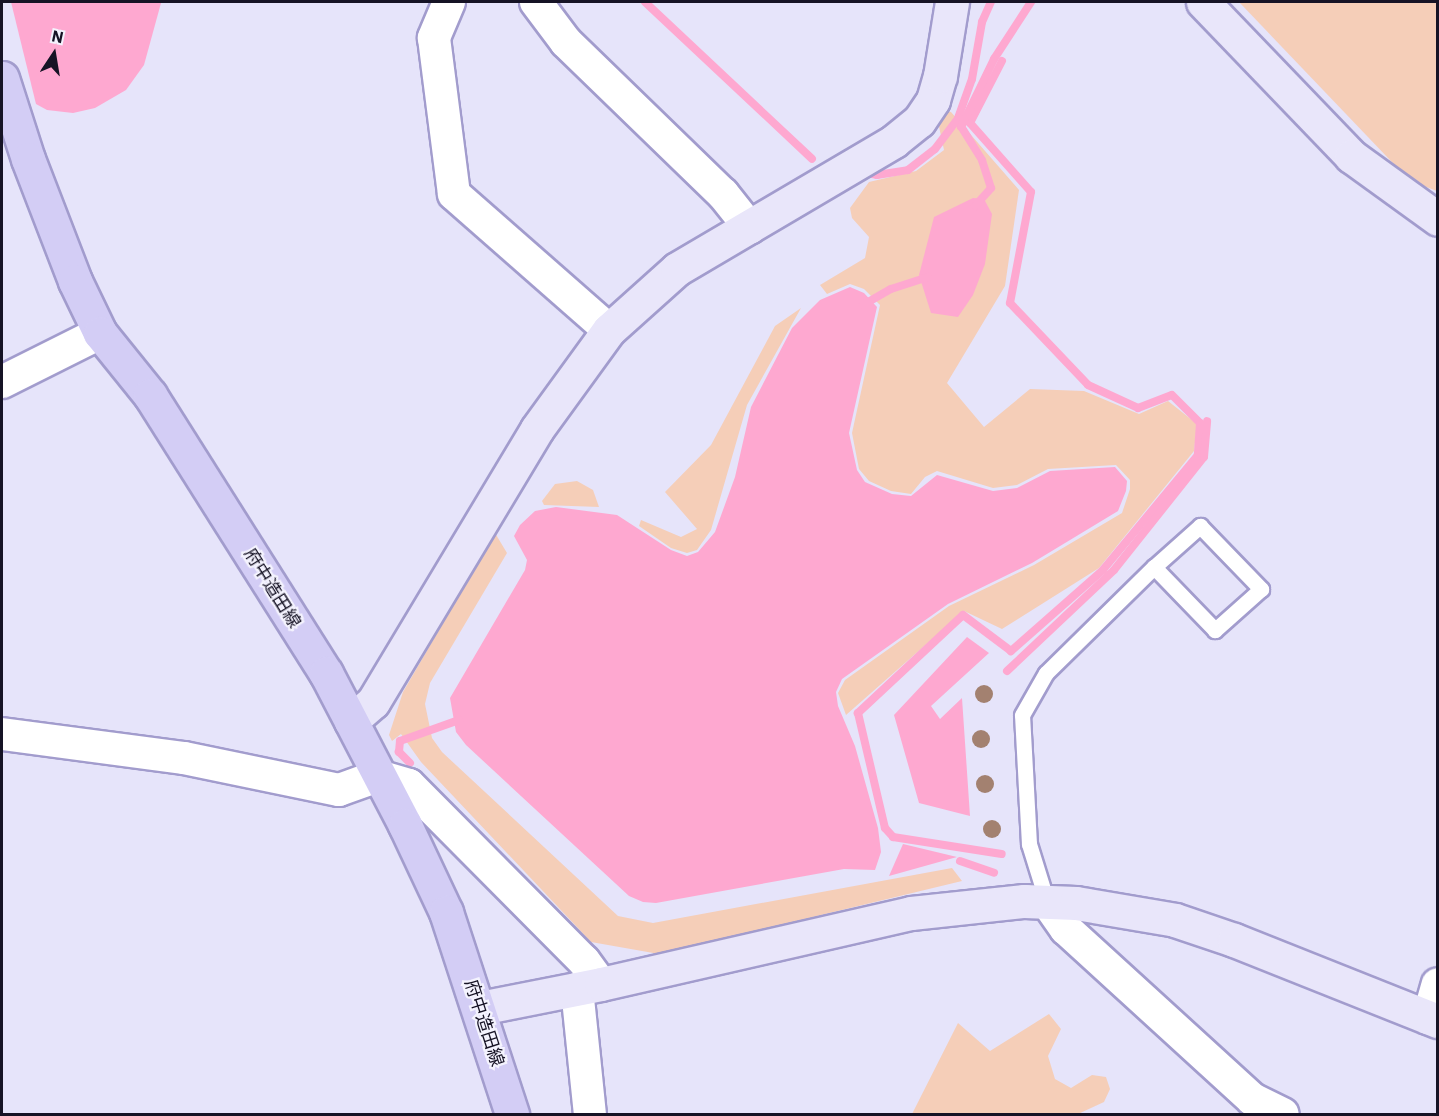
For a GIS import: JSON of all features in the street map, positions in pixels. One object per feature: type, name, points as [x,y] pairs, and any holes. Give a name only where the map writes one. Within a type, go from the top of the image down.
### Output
[{"type":"main road","name":"府中造田線","points":[[2,78],[32,170],[100,333],[150,395],[326,673],[446,912],[480,1008],[508,1110]]},
{"type":"street","points":[[449,2],[434,38],[454,194],[609,330]]},
{"type":"street","points":[[536,2],[566,42],[723,194],[750,228]]},
{"type":"street","points":[[351,721],[373,702],[498,490],[570,380],[609,330],[677,269],[894,141],[919,121],[933,100],[940,76],[952,2]]},
{"type":"street","points":[[1203,2],[1351,156],[1437,219]]},
{"type":"street","points":[[2,382],[100,333]]},
{"type":"street","points":[[2,734],[184,758],[339,790],[378,776],[409,785],[584,961],[589,987],[590,1114]]},
{"type":"street","points":[[1047,902],[1066,929],[1252,1099],[1283,1114]]},
{"type":"street","points":[[480,1008],[589,987],[911,913],[1047,902],[1116,908],[1175,920],[1234,940],[1433,1019],[1437,984]]},
{"type":"lane","points":[[1047,902],[1029,844],[1022,715],[1046,673],[1154,567],[1200,526],[1261,589],[1215,630],[1154,567]]},
{"type":"shaded area","points":[[11,2],[161,3],[144,65],[126,90],[95,108],[73,113],[47,110],[36,104]]},
{"type":"shaded area","points":[[1239,2],[1437,2],[1437,191],[1410,181]]},
{"type":"shaded area","points":[[944,111],[951,112],[1019,190],[1005,286],[947,383],[984,427],[1030,389],[1084,391],[1139,414],[1168,401],[1197,424],[1194,451],[1099,568],[1002,629],[964,611],[846,715],[838,693],[845,680],[949,606],[1034,565],[1122,513],[1130,489],[1130,480],[1116,465],[1048,469],[1017,485],[993,488],[937,471],[925,477],[911,494],[891,491],[869,481],[859,469],[852,433],[880,305],[864,289],[850,284],[827,294],[820,285],[865,258],[869,237],[852,218],[850,208],[869,182],[916,171],[944,150],[937,117]]},
{"type":"shaded area","points":[[973,198],[984,199],[992,214],[985,264],[973,295],[958,317],[931,313],[919,275],[934,217]]},
{"type":"shaded area","points":[[850,287],[864,293],[877,307],[849,433],[857,470],[865,482],[892,494],[911,496],[937,475],[993,491],[1017,488],[1050,471],[1115,467],[1127,481],[1126,491],[1118,511],[1032,563],[948,604],[842,679],[836,692],[838,706],[855,746],[878,828],[881,852],[875,870],[844,869],[656,903],[643,902],[629,896],[466,745],[456,732],[450,698],[525,570],[527,560],[514,536],[520,525],[535,511],[556,507],[617,515],[671,550],[687,556],[698,552],[715,532],[735,477],[751,407],[792,328],[820,300]]},
{"type":"shaded area","points":[[801,308],[747,405],[711,530],[697,550],[687,553],[671,548],[639,526],[641,520],[681,537],[697,529],[665,492],[711,445],[775,326]]},
{"type":"shaded area","points":[[577,481],[593,490],[599,507],[544,505],[542,501],[555,484]]},
{"type":"shaded area","points":[[495,533],[507,553],[430,683],[425,704],[432,738],[442,752],[618,916],[653,923],[952,868],[962,881],[659,954],[591,942],[421,762],[401,734],[392,741],[389,735],[403,692]]},
{"type":"shaded area","points":[[967,637],[989,653],[931,706],[940,719],[962,698],[970,816],[919,803],[894,715]]},
{"type":"shaded area","points":[[903,844],[957,857],[889,876]]},
{"type":"shaded area","points":[[1049,1014],[1061,1029],[1048,1056],[1055,1079],[1071,1088],[1092,1075],[1106,1077],[1110,1089],[1104,1102],[1078,1114],[912,1114],[958,1023],[990,1051]]},
{"type":"waterway","points":[[645,2],[812,159]]},
{"type":"waterway","points":[[865,173],[877,175],[908,170],[935,149],[958,118],[972,79],[982,22],[991,2]]},
{"type":"waterway","points":[[975,206],[991,188],[982,160],[961,127],[994,59],[1031,2]]},
{"type":"waterway","points":[[1002,61],[970,123],[1031,192],[1010,303],[1088,385],[1138,408],[1172,395],[1200,423],[1198,455],[1103,570],[1011,651],[963,615],[858,713],[885,828],[893,837],[1002,854]]},
{"type":"waterway","points":[[863,305],[891,289],[928,277]]},
{"type":"waterway","points":[[1007,671],[1114,570],[1204,457],[1207,421]]},
{"type":"waterway","points":[[410,763],[399,752],[400,741],[459,720]]},
{"type":"waterway","points":[[960,861],[994,873]]}]
